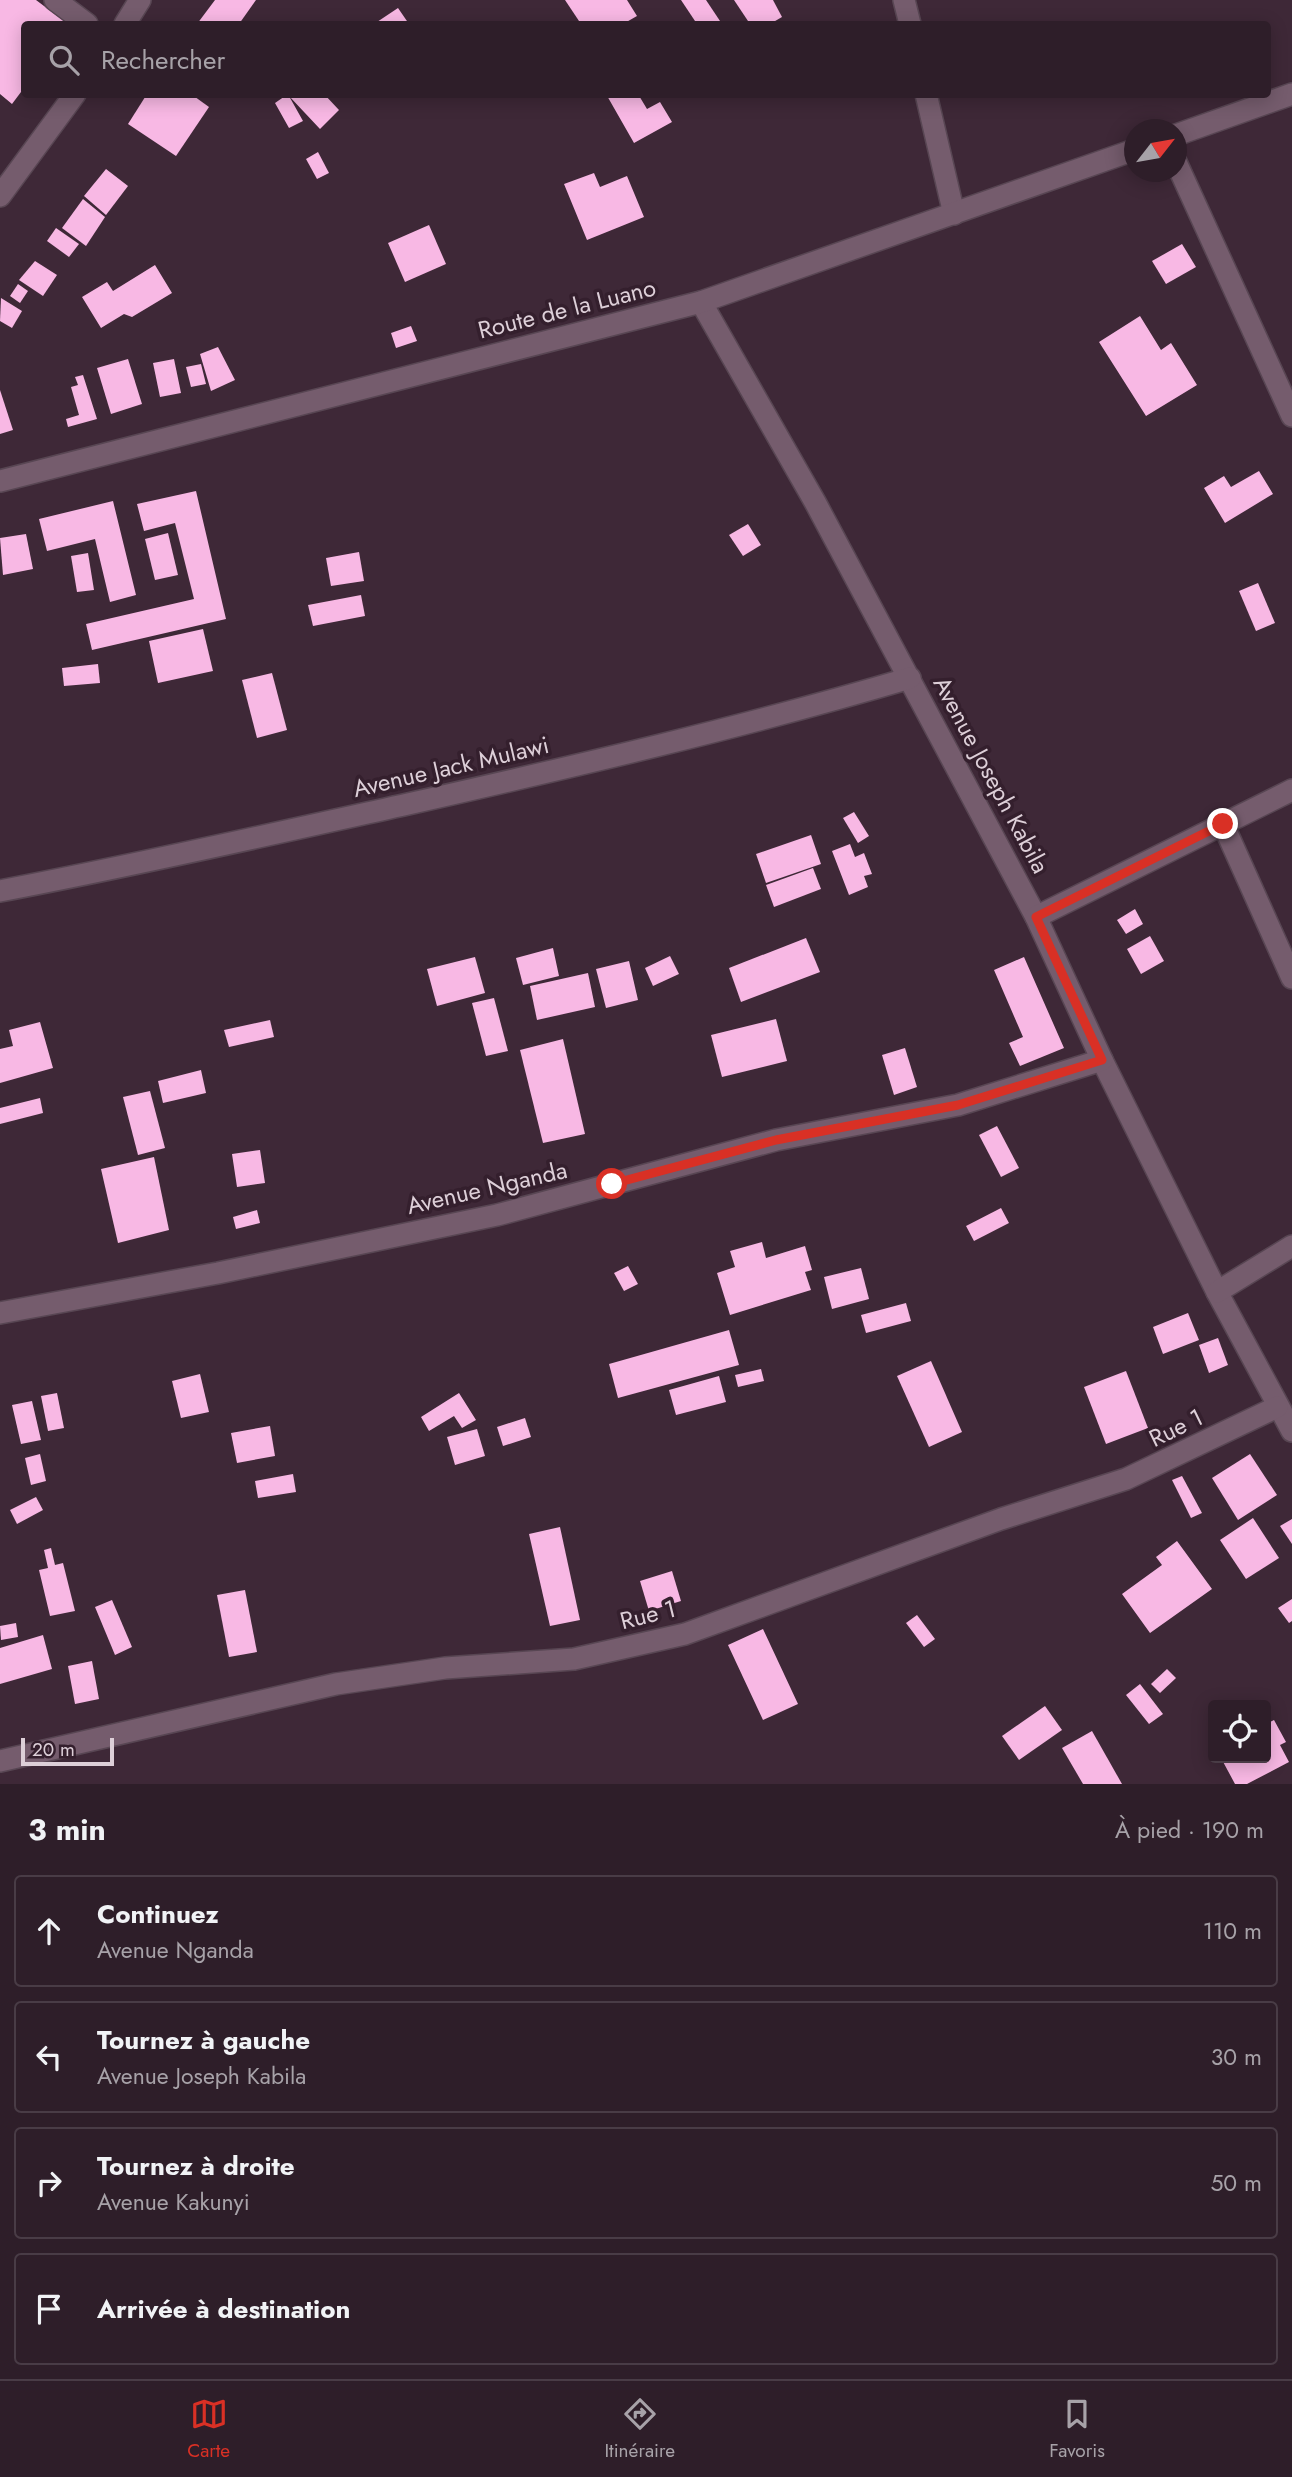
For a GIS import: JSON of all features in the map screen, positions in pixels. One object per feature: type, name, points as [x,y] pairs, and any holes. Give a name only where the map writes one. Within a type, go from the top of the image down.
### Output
[{"type":"street","points":[[55,0],[83,21]]},
{"type":"street","points":[[127,21],[140,0]]},
{"type":"street","points":[[904,0],[909,21]]},
{"type":"street","points":[[1187,131],[1292,94]]},
{"type":"street","points":[[0,196],[72,98]]},
{"type":"street","points":[[927,98],[954,214]]},
{"type":"street","name":"Route de la Luano","points":[[0,481],[701,302],[1124,154]]},
{"type":"street","points":[[1186,182],[1292,416]]},
{"type":"street","name":"Avenue Joseph Kabila","points":[[701,302],[778,433],[1036,917],[1102,1060],[1217,1292],[1292,1431]]},
{"type":"street","name":"Avenue Jack Mulawi","points":[[0,891],[135,865],[550,772],[791,713],[910,678]]},
{"type":"street","points":[[1036,917],[1292,790]]},
{"type":"street","points":[[1223,824],[1292,978]]},
{"type":"street","name":"Avenue Nganda","points":[[0,1313],[219,1273],[497,1214],[776,1140],[958,1105],[1102,1060]]},
{"type":"street","points":[[1217,1292],[1292,1246]]},
{"type":"street","name":"Rue 1","points":[[0,1761],[336,1684],[445,1668],[574,1659],[685,1634],[1001,1519],[1114,1484],[1163,1464],[1277,1407]]},
{"type":"building","points":[[0,0],[36,0],[64,21],[21,21],[21,92],[12,104],[0,94]]},
{"type":"building","points":[[215,0],[256,0],[241,21],[199,21]]},
{"type":"building","points":[[565,0],[627,0],[637,16],[628,21],[579,21]]},
{"type":"building","points":[[681,0],[706,0],[720,21],[695,21]]},
{"type":"building","points":[[734,0],[773,0],[782,17],[775,21],[748,21]]},
{"type":"building","points":[[398,8],[407,21],[378,21]]},
{"type":"building","points":[[144,98],[197,98],[209,107],[176,156],[128,124]]},
{"type":"building","points":[[282,98],[290,98],[303,121],[289,128],[275,103]]},
{"type":"building","points":[[291,98],[328,98],[339,110],[320,129]]},
{"type":"building","points":[[608,98],[640,98],[647,109],[660,102],[672,122],[634,143]]},
{"type":"building","points":[[318,152],[329,173],[317,179],[306,159]]},
{"type":"building","points":[[106,169],[128,186],[106,215],[84,196]]},
{"type":"building","points":[[594,173],[600,187],[627,176],[644,217],[587,240],[564,184]]},
{"type":"building","points":[[83,199],[105,217],[86,246],[62,228]]},
{"type":"building","points":[[429,225],[446,264],[405,282],[388,243]]},
{"type":"building","points":[[56,228],[79,244],[69,257],[47,241]]},
{"type":"building","points":[[1182,244],[1196,267],[1166,284],[1152,261]]},
{"type":"building","points":[[35,261],[57,275],[43,296],[19,280]]},
{"type":"building","points":[[155,265],[172,293],[132,317],[124,314],[101,328],[82,297],[107,282],[113,291]]},
{"type":"building","points":[[18,284],[28,291],[20,303],[10,296]]},
{"type":"building","points":[[1,298],[22,311],[12,328],[0,321]]},
{"type":"building","points":[[1140,316],[1161,350],[1171,343],[1197,385],[1146,416],[1099,342]]},
{"type":"building","points":[[411,326],[417,341],[396,348],[391,333]]},
{"type":"building","points":[[218,347],[235,380],[211,391],[200,354]]},
{"type":"building","points":[[128,359],[142,404],[111,414],[97,368]]},
{"type":"building","points":[[174,359],[181,393],[160,397],[153,363]]},
{"type":"building","points":[[201,364],[206,384],[191,387],[186,367]]},
{"type":"building","points":[[83,375],[97,419],[68,427],[66,419],[79,415],[71,387],[78,385],[75,377]]},
{"type":"building","points":[[0,390],[13,430],[0,434]]},
{"type":"building","points":[[1259,471],[1273,494],[1225,523],[1204,488],[1224,476],[1231,487]]},
{"type":"building","points":[[196,491],[226,619],[92,650],[86,624],[194,599],[175,523],[144,531],[137,504]]},
{"type":"building","points":[[113,501],[136,595],[110,602],[95,539],[47,551],[39,519]]},
{"type":"building","points":[[748,524],[761,545],[743,556],[729,535]]},
{"type":"building","points":[[168,533],[178,575],[155,580],[145,539]]},
{"type":"building","points":[[26,534],[33,569],[3,575],[0,538]]},
{"type":"building","points":[[359,552],[364,581],[331,586],[326,558]]},
{"type":"building","points":[[88,553],[94,590],[77,592],[71,556]]},
{"type":"building","points":[[1258,583],[1275,623],[1256,631],[1239,591]]},
{"type":"building","points":[[361,595],[365,616],[313,626],[308,605]]},
{"type":"building","points":[[203,629],[213,671],[158,683],[149,641]]},
{"type":"building","points":[[98,664],[100,683],[64,686],[62,668]]},
{"type":"building","points":[[272,673],[287,730],[257,738],[242,680]]},
{"type":"building","points":[[854,812],[869,836],[858,843],[843,818]]},
{"type":"building","points":[[811,835],[821,864],[766,883],[756,854]]},
{"type":"building","points":[[850,844],[855,857],[864,853],[872,874],[864,876],[868,887],[849,895],[832,851]]},
{"type":"building","points":[[813,868],[821,889],[774,907],[766,885]]},
{"type":"building","points":[[1135,909],[1143,924],[1126,934],[1117,920]]},
{"type":"building","points":[[1150,936],[1164,961],[1141,974],[1127,949]]},
{"type":"building","points":[[806,938],[820,972],[741,1002],[729,968]]},
{"type":"building","points":[[553,948],[559,976],[523,985],[516,958]]},
{"type":"building","points":[[670,956],[679,974],[653,986],[645,968]]},
{"type":"building","points":[[475,957],[485,993],[437,1006],[427,969]]},
{"type":"building","points":[[1024,957],[1064,1048],[1020,1066],[1009,1043],[1023,1037],[994,970]]},
{"type":"building","points":[[629,961],[638,1000],[606,1008],[596,969]]},
{"type":"building","points":[[588,973],[595,1007],[537,1020],[530,986]]},
{"type":"building","points":[[494,998],[508,1051],[486,1056],[472,1003]]},
{"type":"building","points":[[776,1019],[787,1061],[722,1077],[711,1035]]},
{"type":"building","points":[[270,1020],[274,1037],[229,1047],[224,1030]]},
{"type":"building","points":[[40,1022],[53,1068],[0,1083],[0,1049],[13,1046],[9,1030]]},
{"type":"building","points":[[563,1039],[585,1134],[543,1143],[520,1050]]},
{"type":"building","points":[[905,1048],[917,1087],[894,1095],[882,1055]]},
{"type":"building","points":[[201,1070],[206,1093],[163,1103],[158,1081]]},
{"type":"building","points":[[150,1091],[165,1148],[138,1155],[123,1097]]},
{"type":"building","points":[[40,1098],[43,1113],[0,1124],[0,1108]]},
{"type":"building","points":[[997,1126],[1019,1168],[1001,1177],[979,1135]]},
{"type":"building","points":[[260,1150],[265,1183],[237,1187],[232,1154]]},
{"type":"building","points":[[154,1157],[169,1230],[118,1243],[101,1169]]},
{"type":"building","points":[[1001,1208],[1009,1223],[974,1241],[966,1226]]},
{"type":"building","points":[[257,1210],[260,1223],[236,1229],[233,1217]]},
{"type":"building","points":[[762,1242],[766,1258],[805,1246],[812,1270],[805,1272],[811,1290],[730,1315],[717,1273],[735,1267],[730,1251]]},
{"type":"building","points":[[628,1266],[638,1284],[624,1291],[614,1273]]},
{"type":"building","points":[[861,1268],[869,1299],[832,1309],[824,1277]]},
{"type":"building","points":[[906,1303],[911,1321],[866,1333],[861,1315]]},
{"type":"building","points":[[1188,1313],[1199,1340],[1163,1354],[1153,1327]]},
{"type":"building","points":[[729,1330],[739,1365],[618,1398],[609,1364]]},
{"type":"building","points":[[1218,1338],[1228,1365],[1209,1373],[1199,1345]]},
{"type":"building","points":[[931,1361],[962,1432],[929,1447],[897,1376]]},
{"type":"building","points":[[761,1369],[764,1381],[738,1387],[735,1375]]},
{"type":"building","points":[[1126,1371],[1148,1428],[1106,1444],[1084,1387]]},
{"type":"building","points":[[200,1374],[209,1412],[181,1418],[172,1381]]},
{"type":"building","points":[[719,1376],[726,1402],[676,1415],[669,1390]]},
{"type":"building","points":[[57,1393],[64,1428],[48,1431],[41,1396]]},
{"type":"building","points":[[459,1393],[476,1420],[462,1428],[454,1416],[429,1431],[421,1417]]},
{"type":"building","points":[[32,1401],[41,1440],[21,1444],[12,1405]]},
{"type":"building","points":[[525,1418],[531,1437],[503,1446],[497,1427]]},
{"type":"building","points":[[270,1426],[275,1456],[237,1463],[231,1433]]},
{"type":"building","points":[[477,1429],[485,1456],[455,1465],[447,1437]]},
{"type":"building","points":[[40,1454],[46,1481],[31,1485],[25,1458]]},
{"type":"building","points":[[1250,1454],[1277,1495],[1238,1520],[1212,1478]]},
{"type":"building","points":[[293,1474],[296,1492],[258,1498],[255,1481]]},
{"type":"building","points":[[1182,1476],[1202,1513],[1191,1518],[1172,1480]]},
{"type":"building","points":[[36,1497],[43,1510],[17,1524],[10,1510]]},
{"type":"building","points":[[1253,1518],[1279,1558],[1246,1579],[1220,1540]]},
{"type":"building","points":[[1292,1519],[1292,1544],[1280,1526]]},
{"type":"building","points":[[560,1527],[580,1620],[550,1626],[529,1534]]},
{"type":"building","points":[[1177,1541],[1212,1589],[1150,1633],[1122,1594],[1162,1565],[1156,1557]]},
{"type":"building","points":[[51,1548],[55,1565],[63,1563],[75,1611],[50,1616],[39,1570],[48,1568],[44,1550]]},
{"type":"building","points":[[672,1571],[681,1601],[649,1611],[640,1581]]},
{"type":"building","points":[[245,1590],[257,1652],[229,1657],[217,1595]]},
{"type":"building","points":[[1292,1599],[1292,1621],[1289,1623],[1278,1608]]},
{"type":"building","points":[[112,1600],[132,1647],[115,1655],[95,1607]]},
{"type":"building","points":[[917,1615],[935,1639],[924,1647],[906,1623]]},
{"type":"building","points":[[16,1623],[18,1637],[1,1640],[0,1626]]},
{"type":"building","points":[[763,1629],[798,1704],[763,1720],[728,1645]]},
{"type":"building","points":[[43,1635],[52,1669],[0,1684],[0,1648]]},
{"type":"building","points":[[92,1661],[99,1699],[75,1704],[68,1666]]},
{"type":"building","points":[[1167,1669],[1176,1678],[1160,1693],[1151,1684]]},
{"type":"building","points":[[1140,1684],[1163,1714],[1149,1724],[1126,1695]]},
{"type":"building","points":[[1045,1706],[1062,1730],[1019,1760],[1002,1736]]},
{"type":"building","points":[[1274,1720],[1286,1742],[1280,1745],[1289,1762],[1247,1784],[1235,1784],[1224,1763],[1271,1763],[1271,1722]]},
{"type":"building","points":[[1092,1731],[1122,1784],[1083,1784],[1062,1748]]},
{"type":"route","points":[[612,1184],[776,1140],[958,1105],[1102,1060],[1036,917],[1223,824]]}]
